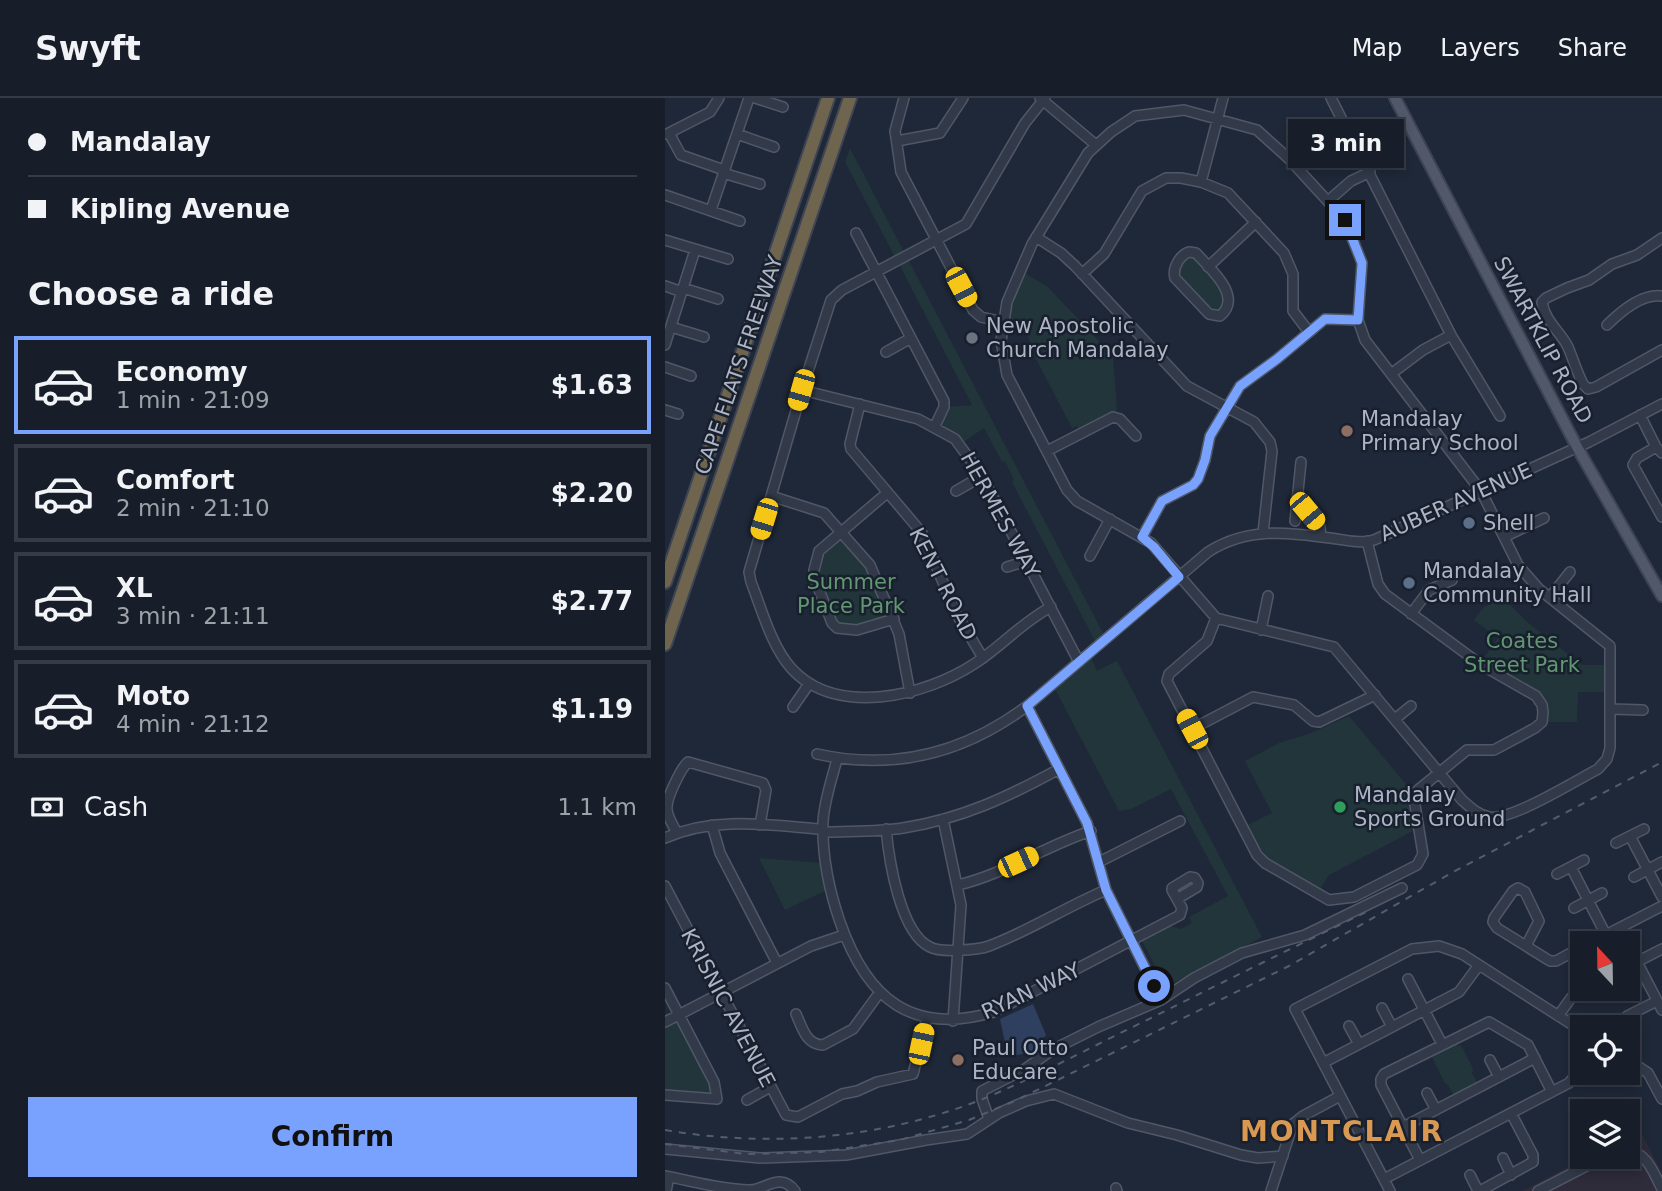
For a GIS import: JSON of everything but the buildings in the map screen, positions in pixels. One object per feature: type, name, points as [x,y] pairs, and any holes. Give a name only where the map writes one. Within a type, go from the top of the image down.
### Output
[{"type":"highway","name":"CAPE FLATS FREEWAY","points":[[665,582],[828,98]]},
{"type":"highway","name":"CAPE FLATS FREEWAY","points":[[665,644],[850,98]]},
{"type":"main road","name":"SWARTKLIP ROAD","points":[[1395,98],[1577,447],[1662,596]]},
{"type":"street","points":[[719,98],[710,112],[667,134],[681,155],[760,184]]},
{"type":"street","points":[[904,98],[896,124],[901,172],[976,313],[981,317],[1003,322]]},
{"type":"street","points":[[897,141],[940,134],[963,98]]},
{"type":"street","points":[[1201,183],[1223,98]]},
{"type":"street","points":[[1332,98],[1451,335],[1500,416]]},
{"type":"street","points":[[711,210],[748,99],[783,107]]},
{"type":"street","points":[[1051,607],[1033,617],[983,658],[953,676],[910,693],[886,697],[855,697],[809,684],[792,669],[780,652],[749,577],[750,563],[801,390],[831,300],[842,290],[966,224],[1042,99],[1096,145]]},
{"type":"street","points":[[1184,110],[1257,130],[1288,158],[1346,222],[1361,261],[1358,320],[1365,340],[1481,491],[1518,565],[1539,589],[1609,644],[1610,751],[1603,765],[1506,816],[1489,817],[1476,812],[1333,647],[1216,618],[1154,547],[1142,537],[1070,495],[1007,375],[1001,341],[1012,287],[1036,237],[1079,163],[1096,145],[1111,132],[1142,113],[1184,110]]},
{"type":"street","points":[[737,134],[774,147]]},
{"type":"street","points":[[1328,201],[1352,181],[1370,172]]},
{"type":"street","points":[[1082,274],[1104,254],[1142,191],[1166,178],[1181,178],[1201,183],[1226,191],[1286,257],[1293,274],[1293,312],[1309,332]]},
{"type":"street","points":[[665,195],[740,221]]},
{"type":"street","points":[[1208,267],[1256,222]]},
{"type":"street","points":[[856,233],[944,401],[943,410],[935,426]]},
{"type":"street","points":[[1036,237],[1061,253],[1187,386],[1254,422],[1271,446],[1263,533]]},
{"type":"street","points":[[1662,238],[1637,254],[1612,264],[1589,280],[1542,302],[1557,334],[1567,345],[1583,384],[1588,388],[1596,387],[1662,350]]},
{"type":"street","points":[[665,240],[728,259]]},
{"type":"street","points":[[665,345],[695,250]]},
{"type":"street","points":[[1189,252],[1196,253],[1208,267],[1227,289],[1226,309],[1217,317],[1209,314],[1174,275],[1174,269],[1182,256],[1189,252]]},
{"type":"street","points":[[665,286],[718,299]]},
{"type":"street","points":[[1607,325],[1617,315],[1642,300],[1654,295],[1662,296]]},
{"type":"street","points":[[1142,537],[1162,501],[1193,485],[1198,479],[1210,436],[1241,384],[1277,359],[1326,318],[1358,320]]},
{"type":"street","points":[[671,327],[704,337]]},
{"type":"street","points":[[1391,374],[1423,350],[1451,335]]},
{"type":"street","points":[[885,352],[911,338]]},
{"type":"street","points":[[665,367],[691,376]]},
{"type":"street","name":"HERMES WAY","points":[[801,390],[914,418],[935,426],[955,439],[982,476],[1079,662]]},
{"type":"street","name":"KENT ROAD","points":[[860,404],[851,449],[922,533],[956,613],[983,658]]},
{"type":"street","name":"AUBER AVENUE","points":[[817,754],[837,759],[877,762],[930,754],[975,738],[1002,724],[1027,706],[1208,552],[1224,543],[1241,536],[1263,533],[1293,533],[1367,541],[1577,447],[1662,404]]},
{"type":"street","points":[[665,410],[678,414]]},
{"type":"street","points":[[1640,415],[1659,450],[1637,458],[1633,465],[1662,517]]},
{"type":"street","points":[[1047,451],[1113,417],[1120,419],[1136,436]]},
{"type":"street","points":[[1295,521],[1301,462]]},
{"type":"street","points":[[955,491],[982,476]]},
{"type":"street","points":[[887,493],[820,550],[814,577],[832,622],[842,630],[855,630],[894,619]]},
{"type":"street","points":[[771,496],[828,516],[870,565],[901,639],[910,693]]},
{"type":"street","points":[[1297,499],[1319,525],[1321,537]]},
{"type":"street","points":[[1504,537],[1544,518]]},
{"type":"street","points":[[1090,556],[1110,519]]},
{"type":"street","points":[[1216,618],[1207,641],[1167,677],[1168,683],[1261,860],[1329,900],[1355,897],[1420,863],[1423,854],[1415,795],[1439,772],[1467,750],[1494,750],[1535,728],[1543,719],[1542,705],[1536,696],[1480,664],[1385,594],[1380,587],[1367,541]]},
{"type":"street","points":[[1007,566],[1026,561]]},
{"type":"street","points":[[1550,597],[1570,572]]},
{"type":"street","points":[[1411,614],[1429,590],[1452,580]]},
{"type":"street","points":[[1261,630],[1268,596]]},
{"type":"street","points":[[793,707],[809,684]]},
{"type":"street","points":[[1192,729],[1253,697],[1294,705],[1313,721],[1319,722],[1375,695]]},
{"type":"street","points":[[1027,706],[1091,831],[1106,890],[1154,986]]},
{"type":"street","points":[[1395,719],[1411,706]]},
{"type":"street","points":[[1611,709],[1643,710]]},
{"type":"street","name":"RYAN WAY","points":[[837,759],[823,830],[830,891],[844,935],[861,969],[880,992],[900,1007],[927,1018],[953,1021],[995,1012],[1180,915],[1182,911],[1177,899]]},
{"type":"street","points":[[677,833],[667,812],[667,804],[681,768],[688,762],[763,783],[766,790],[760,825]]},
{"type":"street","points":[[665,838],[712,825],[760,825],[827,832],[886,829],[943,819],[978,809],[1012,795],[1059,769]]},
{"type":"street","points":[[943,819],[961,905],[953,1021]]},
{"type":"street","points":[[1099,862],[1180,821]]},
{"type":"street","points":[[712,825],[720,853],[777,963]]},
{"type":"street","points":[[1616,843],[1644,828]]},
{"type":"street","points":[[886,829],[894,883],[914,930],[929,947],[936,950],[988,947],[1106,890]]},
{"type":"street","points":[[958,885],[984,878],[1067,839],[1091,831]]},
{"type":"street","points":[[1630,836],[1662,897]]},
{"type":"street","points":[[1557,874],[1584,860]]},
{"type":"street","points":[[1634,877],[1662,862]]},
{"type":"street","points":[[1570,867],[1604,931]]},
{"type":"street","name":"KRISNIC AVENUE","points":[[665,886],[784,1114],[792,1117],[800,1115],[842,1094],[913,1074],[927,1018]]},
{"type":"street","points":[[989,1119],[982,1091],[1025,1069],[1052,1050],[1117,1017],[1154,1004],[1194,978],[1242,953],[1304,935],[1402,888]]},
{"type":"street","points":[[1526,946],[1539,921],[1525,892],[1518,888],[1513,891],[1493,922],[1497,928],[1550,961],[1570,954]]},
{"type":"street","points":[[1574,908],[1602,893]]},
{"type":"street","points":[[1614,931],[1662,906]]},
{"type":"street","points":[[665,1022],[811,946],[844,935]]},
{"type":"street","points":[[1390,1191],[1295,1009],[1405,951],[1432,946],[1451,949],[1570,1024]]},
{"type":"street","points":[[1640,960],[1662,949]]},
{"type":"street","points":[[1323,1063],[1461,990],[1479,965]]},
{"type":"street","points":[[1630,1015],[1660,1005],[1640,968]]},
{"type":"street","points":[[1408,979],[1443,1044]]},
{"type":"street","points":[[665,988],[714,1082],[717,1099],[665,1095]]},
{"type":"street","points":[[796,1014],[810,1041],[823,1045],[853,1029],[880,992]]},
{"type":"street","points":[[1558,1016],[1570,999]]},
{"type":"street","points":[[1382,1008],[1392,1027]]},
{"type":"street","points":[[1420,1160],[1381,1085],[1381,1077],[1443,1044],[1489,1022],[1526,1044],[1552,1092]]},
{"type":"street","points":[[1349,1026],[1359,1044]]},
{"type":"street","points":[[1403,1126],[1535,1058]]},
{"type":"street","points":[[1490,1060],[1499,1077]]},
{"type":"street","points":[[1640,1068],[1648,1073],[1662,1099]]},
{"type":"street","points":[[1384,1179],[1570,1083]]},
{"type":"street","points":[[747,1100],[770,1087]]},
{"type":"street","points":[[1427,1093],[1436,1110]]},
{"type":"street","points":[[665,1149],[760,1158],[839,1156],[967,1134],[989,1119],[1029,1100],[1054,1094],[1128,1123],[1241,1155],[1258,1158],[1283,1156]]},
{"type":"street","points":[[1271,1191],[1290,1131],[1297,1119],[1340,1096]]},
{"type":"street","points":[[1470,1175],[1479,1191],[1532,1164],[1534,1158],[1511,1113]]},
{"type":"street","points":[[1640,1154],[1662,1189]]},
{"type":"street","points":[[1503,1158],[1511,1175]]},
{"type":"street","points":[[1538,1191],[1581,1169]]},
{"type":"street","points":[[666,1191],[667,1176],[703,1187],[751,1190],[772,1182],[788,1184],[795,1191]]},
{"type":"shaded area","points":[[1640,1135],[1643,1136],[1662,1173],[1662,1191],[1522,1191],[1570,1166],[1570,1169],[1640,1169]]},
{"type":"green space","points":[[850,148],[905,254],[896,259],[845,162]]},
{"type":"green space","points":[[1191,254],[1224,288],[1222,311],[1214,314],[1176,273],[1184,257]]},
{"type":"green space","points":[[908,259],[1103,633],[1095,641],[1012,482],[1014,480],[1005,461],[1002,462],[984,428],[962,443],[941,425],[947,407],[972,405],[899,264]]},
{"type":"green space","points":[[1025,273],[1048,287],[1113,356],[1117,410],[1079,430],[1077,426],[1072,428],[1035,357],[1026,330],[1007,330],[1014,296]]},
{"type":"green space","name":"Summer Place Park","points":[[840,539],[868,569],[886,614],[876,622],[863,625],[836,624],[826,601],[821,589],[818,567],[828,548]]},
{"type":"green space","name":"Coates Street Park","points":[[1501,596],[1526,621],[1582,665],[1608,665],[1608,692],[1578,692],[1577,722],[1545,722],[1545,705],[1481,662],[1498,638],[1474,620],[1483,608]]},
{"type":"green space","points":[[1091,658],[1097,671],[1117,661],[1262,937],[1166,987],[1141,939],[1167,925],[1181,929],[1192,923],[1189,917],[1228,896],[1171,789],[1131,809],[1119,811],[1055,689]]},
{"type":"green space","name":"Mandalay Sports Ground","points":[[1349,716],[1410,789],[1413,831],[1329,875],[1320,889],[1265,856],[1248,825],[1272,813],[1245,761],[1279,743],[1309,734]]},
{"type":"green space","points":[[759,858],[822,863],[827,890],[785,910]]},
{"type":"green space","points":[[675,1022],[681,1026],[711,1084],[709,1093],[704,1095],[665,1091],[665,1026]]},
{"type":"green space","points":[[1456,1042],[1458,1046],[1461,1045],[1478,1084],[1454,1096],[1431,1055]]},
{"type":"water","points":[[1033,1004],[1046,1035],[1032,1052],[1013,1056],[1007,1052],[1000,1019]]},
{"type":"railway","points":[[665,1144],[746,1154],[821,1152],[900,1140],[969,1120],[1017,1100],[1289,966],[1453,872],[1662,762]]},
{"type":"railway","points":[[665,1130],[786,1139],[866,1131],[945,1113],[1024,1081],[1368,911]]},
{"type":"place","name":"New Apostolic Church Mandalay","points":[[972,338]]},
{"type":"place","name":"Mandalay Primary School","points":[[1347,431]]},
{"type":"place","name":"Shell","points":[[1469,523]]},
{"type":"place","name":"Mandalay Community Hall","points":[[1409,583]]},
{"type":"place","name":"Mandalay Sports Ground","points":[[1340,807]]},
{"type":"place","name":"Paul Otto Educare","points":[[958,1060]]},
{"type":"district","name":"MONTCLAIR","points":[[1342,1131]]},
{"type":"route","points":[[1154,986],[1109,898],[1087,823],[1027,706],[1179,577],[1151,543],[1142,537],[1162,501],[1193,485],[1198,479],[1210,436],[1240,386],[1325,319],[1358,320],[1362,263],[1345,220]]}]
